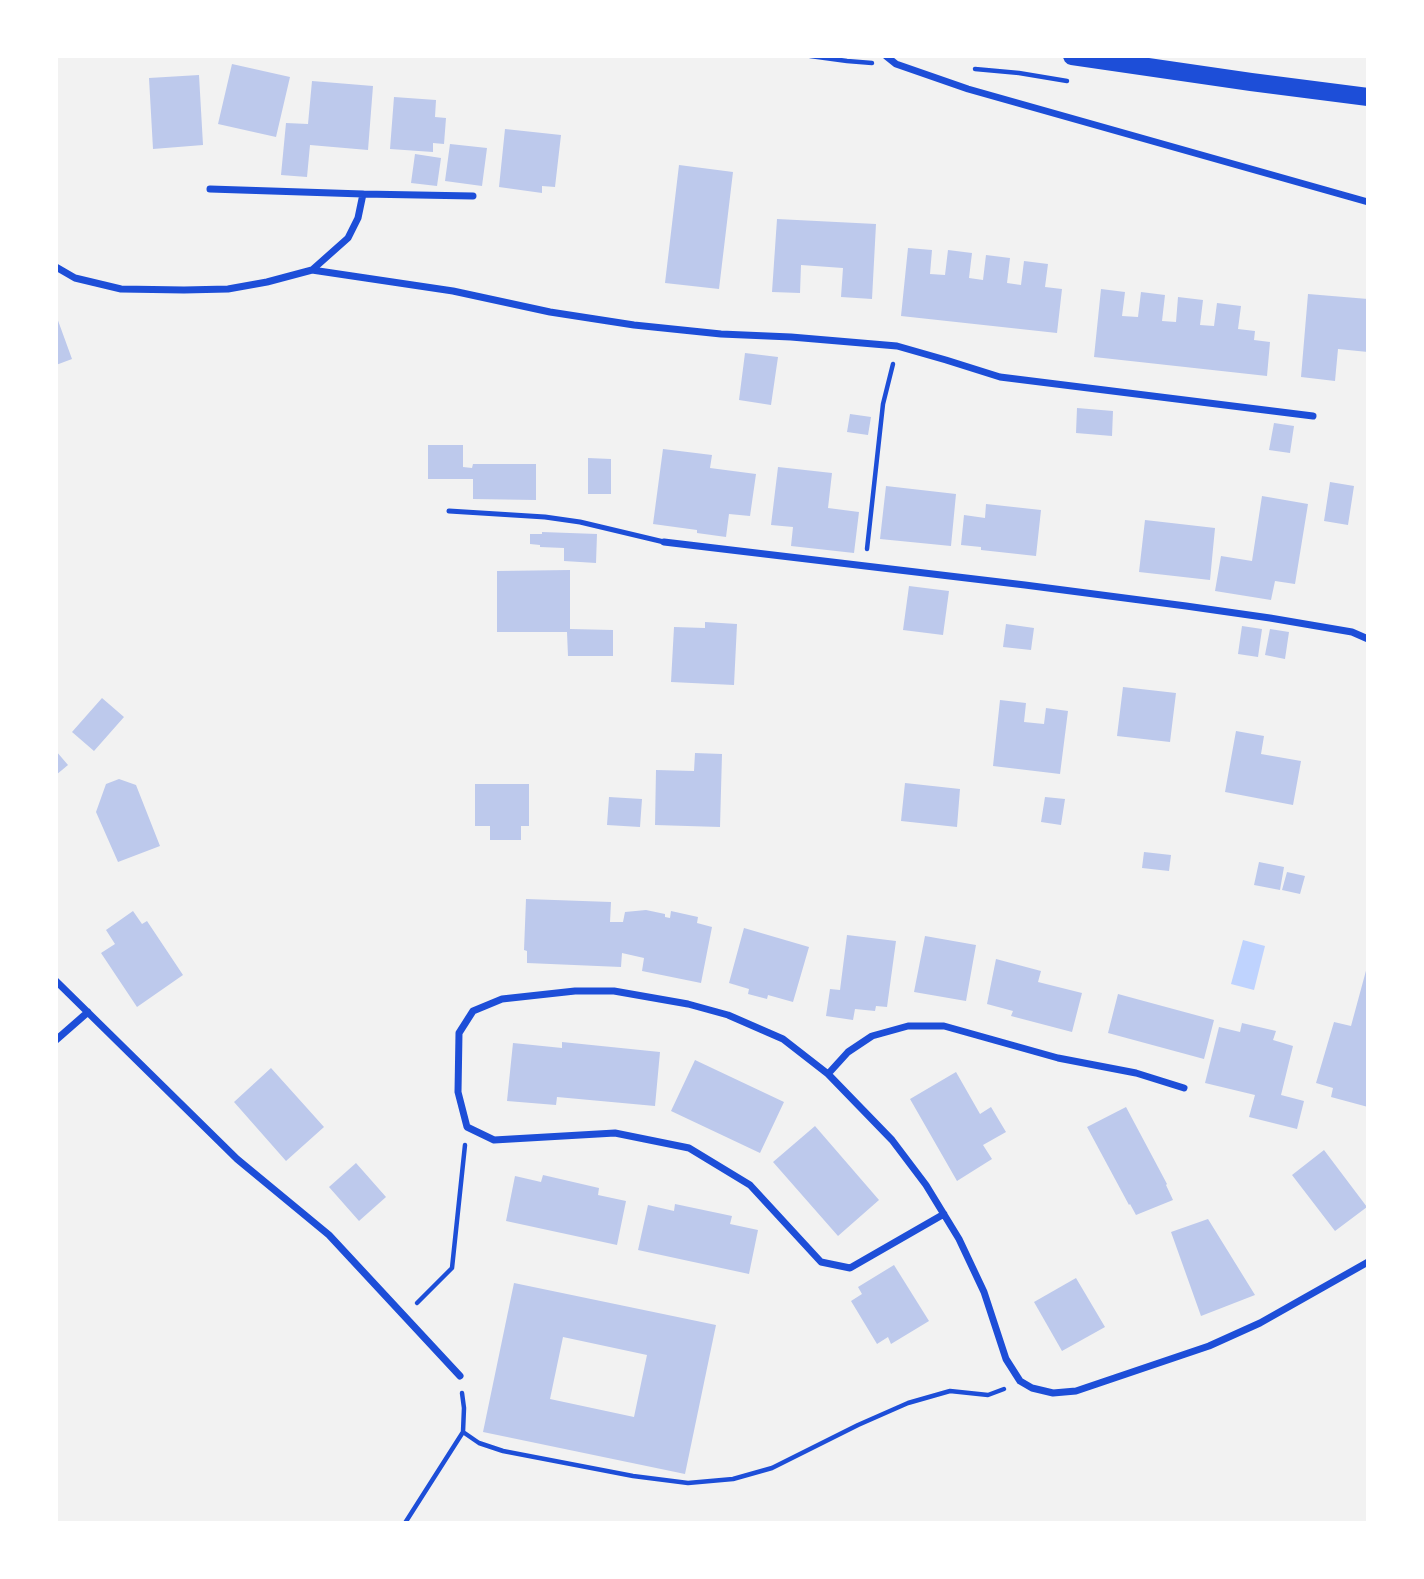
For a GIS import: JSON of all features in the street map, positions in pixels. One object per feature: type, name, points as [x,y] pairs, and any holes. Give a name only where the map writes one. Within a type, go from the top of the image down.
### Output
[{"type":"main road","points":[[1072,56],[1368,97]]},
{"type":"street","points":[[886,56],[895,64],[968,89],[1368,202]]},
{"type":"street","points":[[210,189],[473,196]]},
{"type":"street","points":[[312,270],[348,238],[358,218],[363,194]]},
{"type":"street","points":[[56,267],[75,278],[121,289],[184,290],[228,289],[312,270],[453,291],[550,312],[634,325],[897,346],[1000,377],[1313,416]]},
{"type":"street","points":[[664,542],[1025,585],[1270,618],[1352,632],[1368,639]]},
{"type":"street","points":[[56,981],[237,1159],[329,1235],[460,1376]]},
{"type":"street","points":[[944,1214],[850,1268],[821,1262],[750,1185],[690,1148],[615,1133],[494,1140],[467,1127],[458,1092],[458,1033],[473,1011],[502,999],[575,991],[614,990],[688,1004],[728,1015],[783,1039],[828,1074],[892,1140],[926,1185],[944,1214],[959,1239],[984,1292],[1006,1359],[1020,1381],[1032,1388],[1053,1392],[1076,1391],[1209,1346],[1260,1323],[1368,1262]]},
{"type":"street","points":[[56,1040],[88,1012]]},
{"type":"street","points":[[828,1074],[848,1052],[872,1036],[908,1026],[944,1026],[1058,1058],[1136,1073],[1184,1087]]},
{"type":"lane","points":[[449,511],[580,522],[664,542]]},
{"type":"path","points":[[810,56],[895,64]]},
{"type":"path","points":[[974,69],[1067,81]]},
{"type":"path","points":[[866,566],[883,404],[897,346]]},
{"type":"path","points":[[404,1315],[452,1268],[467,1127]]},
{"type":"path","points":[[405,1523],[463,1432],[464,1408],[460,1376]]},
{"type":"path","points":[[463,1432],[479,1443],[503,1451],[633,1476],[688,1483],[733,1479],[772,1468],[908,1403],[950,1391],[988,1395],[1020,1381]]},
{"type":"water","points":[[1243,940],[1265,946],[1254,990],[1231,984]]},
{"type":"building","points":[[232,64],[290,77],[276,137],[218,124]]},
{"type":"building","points":[[199,75],[203,145],[153,149],[149,78]]},
{"type":"building","points":[[312,81],[373,86],[368,150],[310,145],[307,177],[281,175],[286,123],[308,124]]},
{"type":"building","points":[[394,97],[436,100],[435,117],[446,118],[444,144],[433,143],[433,152],[390,149]]},
{"type":"building","points":[[505,129],[561,135],[555,187],[542,186],[542,193],[499,187]]},
{"type":"building","points":[[450,144],[487,148],[482,186],[445,181]]},
{"type":"building","points":[[415,154],[441,158],[437,186],[411,183]]},
{"type":"building","points":[[679,165],[733,172],[719,289],[665,283]]},
{"type":"building","points":[[777,219],[876,224],[872,299],[841,297],[843,268],[801,265],[800,293],[772,292]]},
{"type":"building","points":[[908,248],[932,250],[930,274],[945,275],[948,250],[972,253],[969,278],[983,280],[986,255],[1010,258],[1007,283],[1021,285],[1024,261],[1048,264],[1045,287],[1062,289],[1057,333],[901,316]]},
{"type":"building","points":[[1101,289],[1125,292],[1122,316],[1138,317],[1141,292],[1165,295],[1162,321],[1176,322],[1178,297],[1203,300],[1200,325],[1214,326],[1217,303],[1241,306],[1238,329],[1255,331],[1254,340],[1270,342],[1267,376],[1094,357]]},
{"type":"building","points":[[1308,294],[1368,299],[1368,352],[1338,349],[1335,381],[1301,377]]},
{"type":"building","points":[[56,315],[72,359],[56,365]]},
{"type":"building","points":[[745,353],[778,357],[771,405],[739,400]]},
{"type":"building","points":[[1077,408],[1113,411],[1112,436],[1076,433]]},
{"type":"building","points":[[850,414],[871,417],[868,435],[847,432]]},
{"type":"building","points":[[1274,423],[1294,426],[1290,453],[1269,450]]},
{"type":"building","points":[[428,445],[463,445],[463,467],[472,468],[473,464],[536,464],[536,500],[473,499],[473,479],[428,479]]},
{"type":"building","points":[[663,449],[712,455],[710,468],[756,474],[750,516],[729,514],[726,537],[653,524]]},
{"type":"building","points":[[588,458],[611,459],[611,494],[588,494]]},
{"type":"building","points":[[778,467],[832,473],[828,508],[859,512],[854,553],[791,546],[793,527],[771,525]]},
{"type":"building","points":[[1330,482],[1354,486],[1348,525],[1324,521]]},
{"type":"building","points":[[886,486],[956,494],[951,546],[880,539]]},
{"type":"building","points":[[1262,496],[1308,504],[1295,584],[1275,581],[1271,600],[1215,591],[1221,556],[1252,561]]},
{"type":"building","points":[[986,504],[1041,510],[1036,556],[961,545],[964,515],[985,518]]},
{"type":"building","points":[[1145,520],[1215,528],[1210,580],[1139,572]]},
{"type":"building","points":[[530,534],[597,534],[596,563],[564,561],[564,548],[530,544]]},
{"type":"building","points":[[570,570],[570,629],[613,630],[613,656],[568,656],[567,632],[497,632],[497,571]]},
{"type":"building","points":[[909,586],[949,591],[943,635],[903,630]]},
{"type":"building","points":[[705,622],[737,624],[734,685],[671,682],[674,627],[705,628]]},
{"type":"building","points":[[1006,624],[1034,628],[1031,650],[1003,647]]},
{"type":"building","points":[[1242,626],[1262,629],[1258,657],[1238,654]]},
{"type":"building","points":[[1270,629],[1289,632],[1285,659],[1265,655]]},
{"type":"building","points":[[1123,687],[1176,693],[1170,742],[1117,736]]},
{"type":"building","points":[[102,698],[124,717],[94,751],[72,732]]},
{"type":"building","points":[[1000,700],[1026,703],[1024,722],[1044,724],[1046,708],[1068,711],[1060,774],[993,766]]},
{"type":"building","points":[[1236,731],[1264,736],[1261,754],[1301,761],[1293,805],[1225,792]]},
{"type":"building","points":[[56,751],[68,765],[56,775]]},
{"type":"building","points":[[695,753],[722,754],[720,827],[655,825],[656,770],[694,771]]},
{"type":"building","points":[[119,779],[136,785],[160,846],[118,862],[96,812],[106,784]]},
{"type":"building","points":[[905,783],[960,789],[957,827],[901,821]]},
{"type":"building","points":[[475,784],[529,784],[529,826],[521,826],[521,840],[490,840],[490,826],[475,826]]},
{"type":"building","points":[[609,797],[642,799],[640,827],[607,825]]},
{"type":"building","points":[[1045,797],[1065,799],[1061,825],[1041,822]]},
{"type":"building","points":[[1144,852],[1171,855],[1169,871],[1142,868]]},
{"type":"building","points":[[1259,862],[1284,867],[1280,890],[1254,885]]},
{"type":"building","points":[[1287,872],[1305,876],[1300,894],[1282,890]]},
{"type":"building","points":[[526,899],[611,902],[610,922],[623,922],[625,912],[646,910],[665,914],[665,917],[670,918],[671,911],[698,917],[697,923],[712,927],[701,983],[642,971],[644,958],[622,953],[621,967],[527,963],[527,951],[524,950]]},
{"type":"building","points":[[133,911],[142,924],[147,921],[183,975],[137,1007],[101,953],[115,944],[106,930]]},
{"type":"building","points":[[744,928],[809,947],[793,1002],[768,995],[767,999],[748,994],[749,989],[729,983]]},
{"type":"building","points":[[847,935],[896,941],[887,1007],[876,1006],[875,1011],[855,1009],[853,1020],[826,1016],[830,989],[840,990]]},
{"type":"building","points":[[925,936],[976,945],[966,1001],[914,992]]},
{"type":"building","points":[[996,959],[1041,971],[1038,982],[1082,993],[1072,1032],[1011,1016],[1013,1011],[987,1004]]},
{"type":"building","points":[[1367,967],[1368,1107],[1331,1097],[1333,1088],[1316,1083],[1334,1022],[1351,1026]]},
{"type":"building","points":[[1118,994],[1214,1020],[1204,1059],[1108,1033]]},
{"type":"building","points":[[1242,1023],[1276,1031],[1273,1040],[1293,1046],[1281,1095],[1304,1101],[1297,1129],[1249,1117],[1255,1095],[1205,1083],[1219,1027],[1240,1032]]},
{"type":"building","points":[[562,1042],[660,1052],[655,1106],[557,1097],[556,1105],[507,1101],[513,1043],[562,1048]]},
{"type":"building","points":[[695,1060],[784,1102],[760,1153],[671,1111]]},
{"type":"building","points":[[271,1068],[324,1127],[286,1161],[234,1102]]},
{"type":"building","points":[[956,1072],[980,1114],[991,1107],[1006,1132],[983,1145],[992,1159],[957,1181],[910,1099]]},
{"type":"building","points":[[1126,1107],[1173,1200],[1136,1215],[1087,1127]]},
{"type":"building","points":[[815,1126],[879,1200],[838,1236],[773,1162]]},
{"type":"building","points":[[1324,1150],[1367,1207],[1335,1231],[1292,1175]]},
{"type":"building","points":[[356,1163],[386,1197],[359,1221],[329,1187]]},
{"type":"building","points":[[543,1175],[599,1188],[598,1195],[626,1201],[617,1245],[506,1221],[515,1176],[541,1182]]},
{"type":"building","points":[[675,1204],[732,1216],[730,1224],[758,1230],[749,1274],[638,1250],[648,1205],[674,1211]]},
{"type":"building","points":[[1208,1219],[1255,1295],[1201,1316],[1171,1232]]},
{"type":"building","points":[[894,1265],[929,1321],[891,1344],[888,1337],[877,1344],[851,1301],[862,1294],[858,1287]]},
{"type":"building","points":[[1076,1278],[1105,1327],[1062,1351],[1034,1302]]},
{"type":"building","points":[[514,1283],[716,1325],[685,1474],[483,1432]],"holes":[[[563,1337],[647,1355],[634,1417],[550,1399]]]}]
